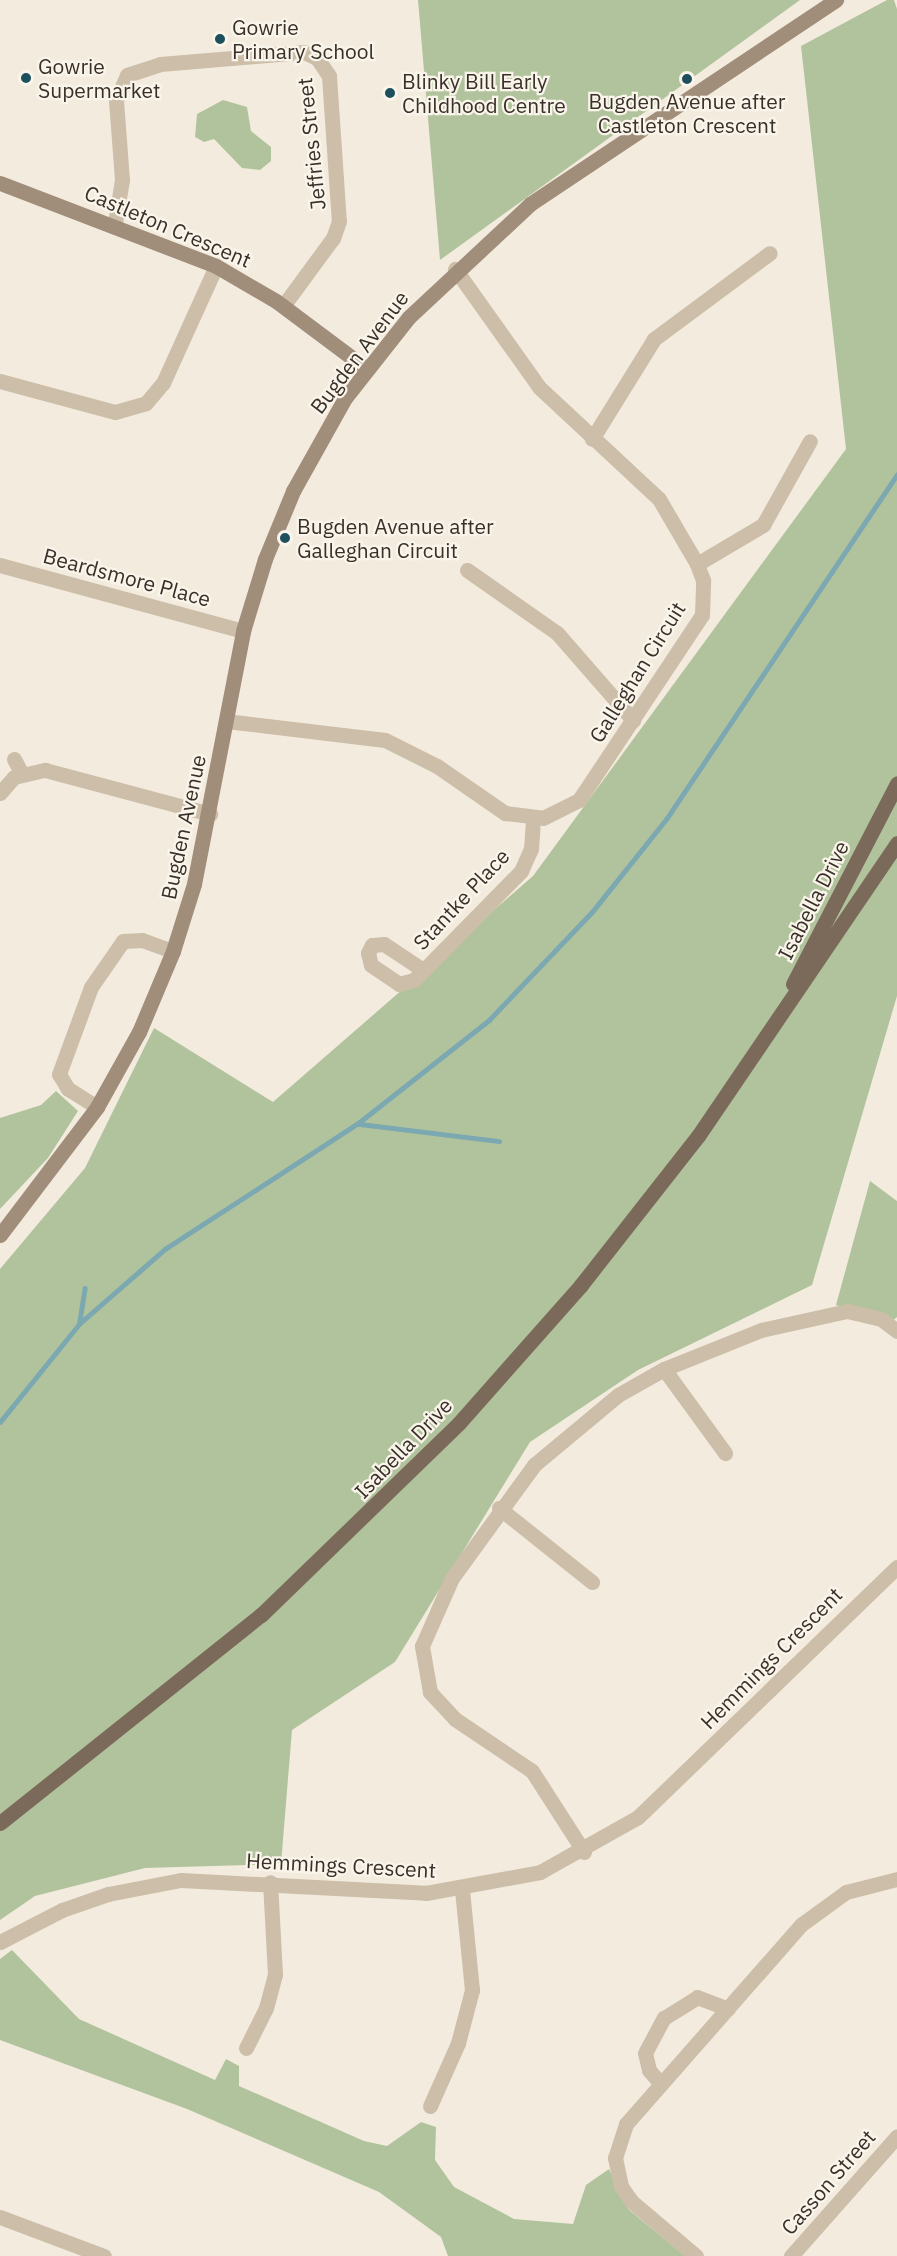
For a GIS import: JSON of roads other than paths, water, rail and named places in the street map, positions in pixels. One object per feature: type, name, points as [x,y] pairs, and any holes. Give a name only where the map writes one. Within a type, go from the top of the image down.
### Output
[{"type":"main road","name":"Isabella Drive","points":[[767,1035],[897,783]]},
{"type":"main road","name":"Isabella Drive","points":[[0,1823],[261,1615],[459,1423],[634,1220],[767,1035],[897,843]]},
{"type":"street","name":"Bugden Avenue","points":[[0,1235],[32,1198],[98,1107],[139,1032],[173,951],[210,814],[243,630],[292,491],[367,369],[455,269],[556,184],[830,4]]},
{"type":"street","name":"Jeffries Street","points":[[115,223],[122,180],[116,100],[120,82],[144,66],[304,52],[324,66],[339,221],[333,238],[283,306]]},
{"type":"street","name":"Castleton Crescent","points":[[0,183],[115,223],[216,266],[283,306],[367,369]]},
{"type":"street","points":[[591,439],[654,339],[770,253]]},
{"type":"street","points":[[0,381],[115,411],[146,403],[163,383],[216,266]]},
{"type":"street","name":"Galleghan Circuit","points":[[226,721],[385,740],[437,765],[505,813],[533,819],[562,812],[579,800],[702,615],[705,598],[697,564],[654,494],[591,439],[539,387],[455,269]]},
{"type":"street","points":[[697,564],[763,525],[778,507],[810,441]]},
{"type":"street","name":"Beardsmore Place","points":[[0,565],[243,630]]},
{"type":"street","points":[[467,570],[557,633],[633,720]]},
{"type":"street","points":[[14,759],[22,774]]},
{"type":"street","points":[[0,793],[22,774],[53,771],[210,814]]},
{"type":"street","name":"Stantke Place","points":[[423,970],[521,871],[531,849],[533,819]]},
{"type":"street","points":[[98,1107],[69,1089],[59,1074],[91,987],[123,941],[142,940],[173,951]]},
{"type":"street","points":[[584,1852],[543,1784],[441,1708],[423,1674],[427,1629],[452,1578],[499,1508],[574,1428],[664,1369],[761,1330],[847,1311],[881,1319],[897,1331]]},
{"type":"street","points":[[664,1369],[725,1453]]},
{"type":"street","points":[[499,1508],[592,1582]]},
{"type":"street","name":"Hemmings Crescent","points":[[0,1942],[62,1910],[132,1888],[206,1879],[388,1891],[462,1890],[510,1882],[584,1852],[671,1788],[897,1567]]},
{"type":"street","points":[[696,2256],[632,2202],[618,2177],[618,2139],[661,2084],[823,1906],[846,1892],[897,1879]]},
{"type":"street","points":[[246,2048],[266,2008],[275,1974],[270,1882]]},
{"type":"street","points":[[430,2106],[462,2035],[472,1990],[462,1890]]},
{"type":"street","points":[[661,2084],[649,2070],[645,2053],[664,2018],[697,1997],[728,2008]]},
{"type":"street","name":"Casson Street","points":[[791,2256],[897,2136]]},
{"type":"street","points":[[0,2217],[104,2256]]},
{"type":"waterway","points":[[0,1422],[79,1324],[165,1249],[357,1124],[489,1020],[592,912],[667,818],[897,475]]},
{"type":"waterway","points":[[360,1124],[499,1141]]},
{"type":"waterway","points":[[79,1324],[85,1288]]},
{"type":"place","name":"Gowrie Primary School","points":[[220,39]]},
{"type":"place","name":"Gowrie Supermarket","points":[[26,78]]},
{"type":"place","name":"Bugden Avenue after Castleton Crescent","points":[[687,79]]},
{"type":"place","name":"Blinky Bill Early Childhood Centre","points":[[390,93]]},
{"type":"place","name":"Bugden Avenue after Galleghan Circuit","points":[[285,538]]}]
